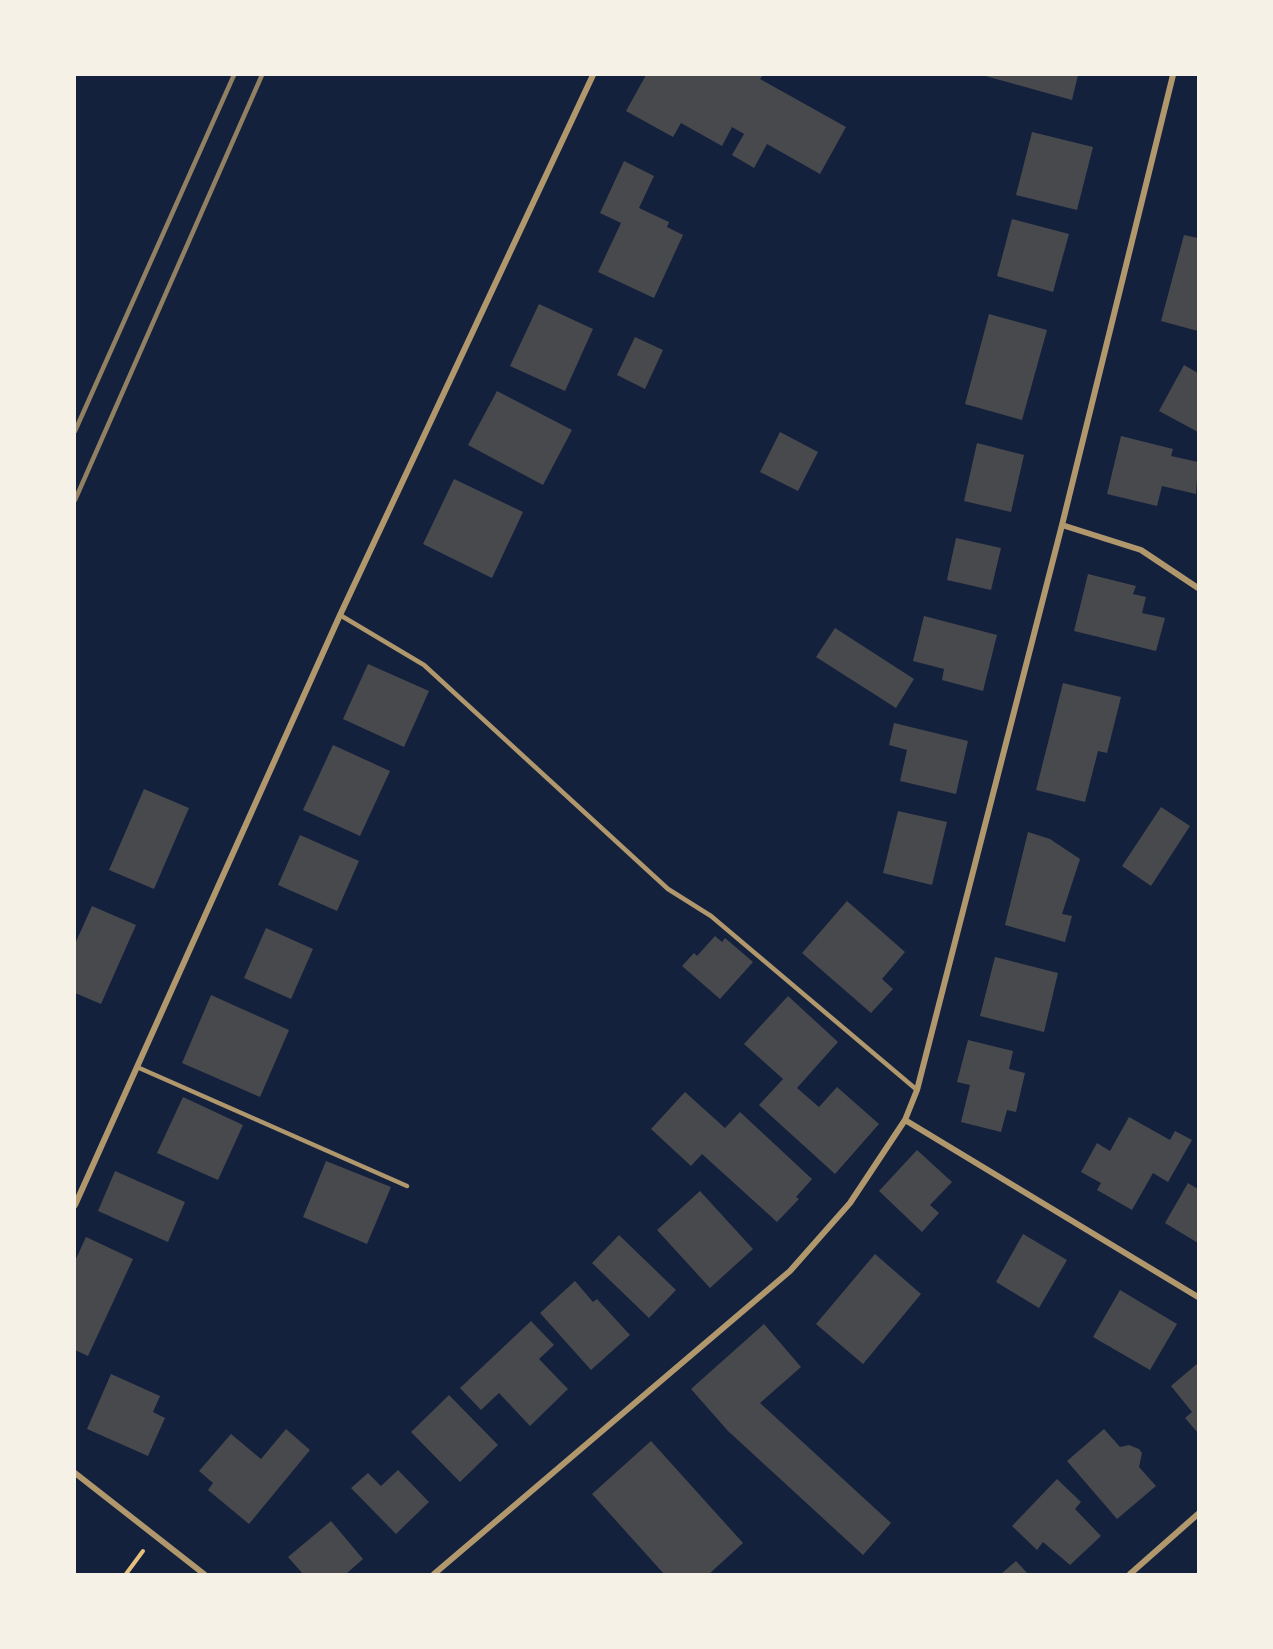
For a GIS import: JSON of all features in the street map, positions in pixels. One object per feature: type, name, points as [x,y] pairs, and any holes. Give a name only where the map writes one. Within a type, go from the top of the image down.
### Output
[{"type":"street","points":[[75,1205],[340,615],[593,75]]},
{"type":"street","points":[[434,1574],[790,1271],[850,1203],[905,1120],[917,1090],[1062,525],[1173,75]]},
{"type":"street","points":[[1062,525],[1141,550],[1198,588]]},
{"type":"street","points":[[905,1120],[1198,1297]]},
{"type":"street","points":[[75,1473],[204,1574]]},
{"type":"street","points":[[1130,1574],[1198,1514]]},
{"type":"lane","points":[[340,615],[424,665],[668,889],[711,916],[917,1090]]},
{"type":"lane","points":[[137,1067],[407,1186]]},
{"type":"path","points":[[126,1574],[155,1535]]},
{"type":"building","points":[[646,75],[763,75],[760,79],[846,127],[820,174],[767,144],[754,168],[732,155],[744,134],[732,127],[722,146],[681,123],[673,137],[626,111]]},
{"type":"building","points":[[982,75],[1078,75],[1072,100]]},
{"type":"building","points":[[1032,132],[1093,147],[1077,210],[1016,195]]},
{"type":"building","points":[[624,161],[654,176],[639,208],[669,222],[667,227],[683,235],[654,298],[598,272],[621,223],[600,213]]},
{"type":"building","points":[[1012,219],[1069,234],[1053,292],[997,276]]},
{"type":"building","points":[[1184,235],[1198,238],[1198,331],[1161,321]]},
{"type":"building","points":[[539,304],[593,329],[565,391],[510,366]]},
{"type":"building","points":[[989,314],[1047,330],[1022,420],[965,404]]},
{"type":"building","points":[[635,337],[663,350],[645,389],[617,375]]},
{"type":"building","points":[[1184,365],[1198,373],[1198,432],[1159,411]]},
{"type":"building","points":[[497,391],[572,430],[543,485],[468,445]]},
{"type":"building","points":[[780,432],[818,452],[798,491],[760,472]]},
{"type":"building","points":[[1121,436],[1173,449],[1171,456],[1198,462],[1196,494],[1162,486],[1157,506],[1107,494]]},
{"type":"building","points":[[977,443],[1024,455],[1011,512],[964,501]]},
{"type":"building","points":[[454,479],[523,512],[492,578],[423,544]]},
{"type":"building","points":[[956,538],[1001,548],[991,590],[947,580]]},
{"type":"building","points":[[1088,574],[1136,586],[1133,594],[1146,597],[1142,613],[1165,618],[1156,651],[1074,631]]},
{"type":"building","points":[[924,616],[997,635],[983,691],[942,680],[944,669],[913,661]]},
{"type":"building","points":[[835,628],[914,679],[896,708],[816,657]]},
{"type":"building","points":[[368,664],[429,691],[404,747],[343,719]]},
{"type":"building","points":[[1063,683],[1121,697],[1107,753],[1098,751],[1085,802],[1036,790]]},
{"type":"building","points":[[894,723],[968,741],[956,794],[900,781],[907,750],[889,745]]},
{"type":"building","points":[[333,745],[390,771],[360,836],[303,810]]},
{"type":"building","points":[[144,789],[189,808],[154,889],[109,870]]},
{"type":"building","points":[[1161,807],[1190,826],[1151,886],[1122,866]]},
{"type":"building","points":[[898,811],[947,822],[932,885],[883,873]]},
{"type":"building","points":[[1028,832],[1050,839],[1080,859],[1062,914],[1072,916],[1065,942],[1005,925]]},
{"type":"building","points":[[300,835],[359,861],[337,911],[278,885]]},
{"type":"building","points":[[847,901],[905,952],[882,979],[893,989],[871,1013],[802,953]]},
{"type":"building","points":[[92,906],[136,925],[101,1004],[75,993],[75,944]]},
{"type":"building","points":[[266,928],[313,949],[291,999],[244,978]]},
{"type":"building","points":[[715,936],[722,942],[725,938],[753,962],[720,999],[682,966],[694,953],[697,956]]},
{"type":"building","points":[[995,957],[1058,973],[1044,1032],[980,1016]]},
{"type":"building","points":[[211,995],[289,1030],[260,1097],[182,1063]]},
{"type":"building","points":[[788,996],[838,1042],[797,1088],[819,1107],[837,1087],[879,1124],[835,1174],[759,1105],[783,1079],[744,1044]]},
{"type":"building","points":[[968,1040],[1013,1051],[1009,1069],[1025,1073],[1016,1112],[1007,1110],[1001,1132],[961,1122],[970,1085],[957,1082]]},
{"type":"building","points":[[685,1092],[725,1128],[740,1112],[812,1179],[796,1197],[799,1199],[777,1222],[702,1154],[691,1166],[651,1129]]},
{"type":"building","points":[[183,1097],[243,1125],[218,1180],[157,1153]]},
{"type":"building","points":[[1129,1117],[1170,1140],[1175,1131],[1192,1140],[1168,1182],[1153,1173],[1132,1210],[1097,1190],[1101,1183],[1081,1172],[1097,1143],[1110,1151]]},
{"type":"building","points":[[917,1150],[952,1182],[930,1205],[939,1213],[922,1232],[879,1191]]},
{"type":"building","points":[[326,1161],[391,1187],[367,1244],[303,1217]]},
{"type":"building","points":[[115,1171],[185,1202],[168,1242],[98,1211]]},
{"type":"building","points":[[1188,1183],[1198,1189],[1198,1243],[1165,1223]]},
{"type":"building","points":[[700,1191],[753,1249],[710,1288],[657,1230]]},
{"type":"building","points":[[1023,1234],[1067,1260],[1039,1308],[996,1282]]},
{"type":"building","points":[[619,1235],[676,1290],[649,1318],[592,1263]]},
{"type":"building","points":[[86,1237],[133,1259],[88,1356],[75,1350],[75,1261]]},
{"type":"building","points":[[875,1254],[921,1294],[863,1364],[816,1324]]},
{"type":"building","points":[[575,1281],[593,1302],[597,1299],[630,1335],[591,1370],[540,1313]]},
{"type":"building","points":[[1120,1290],[1177,1324],[1150,1370],[1093,1337]]},
{"type":"building","points":[[531,1321],[554,1345],[539,1359],[568,1389],[530,1426],[499,1393],[481,1410],[460,1388]]},
{"type":"building","points":[[764,1324],[801,1367],[760,1403],[891,1523],[863,1555],[728,1431],[691,1389]]},
{"type":"building","points":[[1198,1363],[1198,1433],[1185,1418],[1192,1412],[1171,1386]]},
{"type":"building","points":[[111,1374],[160,1396],[153,1412],[165,1418],[148,1456],[87,1429]]},
{"type":"building","points":[[449,1395],[498,1445],[460,1482],[411,1432]]},
{"type":"building","points":[[286,1429],[310,1450],[249,1524],[208,1490],[213,1483],[199,1471],[231,1434],[261,1459]]},
{"type":"building","points":[[1104,1429],[1120,1447],[1129,1445],[1139,1449],[1142,1453],[1139,1467],[1156,1486],[1117,1519],[1067,1461]]},
{"type":"building","points":[[651,1441],[743,1543],[709,1574],[664,1574],[592,1494]]},
{"type":"building","points":[[398,1470],[429,1502],[396,1534],[351,1488],[368,1473],[381,1486]]},
{"type":"building","points":[[1057,1479],[1081,1502],[1075,1509],[1101,1536],[1070,1565],[1043,1542],[1037,1550],[1012,1526]]},
{"type":"building","points":[[331,1521],[363,1559],[346,1574],[303,1574],[288,1557]]},
{"type":"building","points":[[1016,1561],[1028,1574],[1001,1574]]},
{"type":"railway","points":[[75,431],[234,75]]},
{"type":"railway","points":[[75,500],[262,75]]}]
